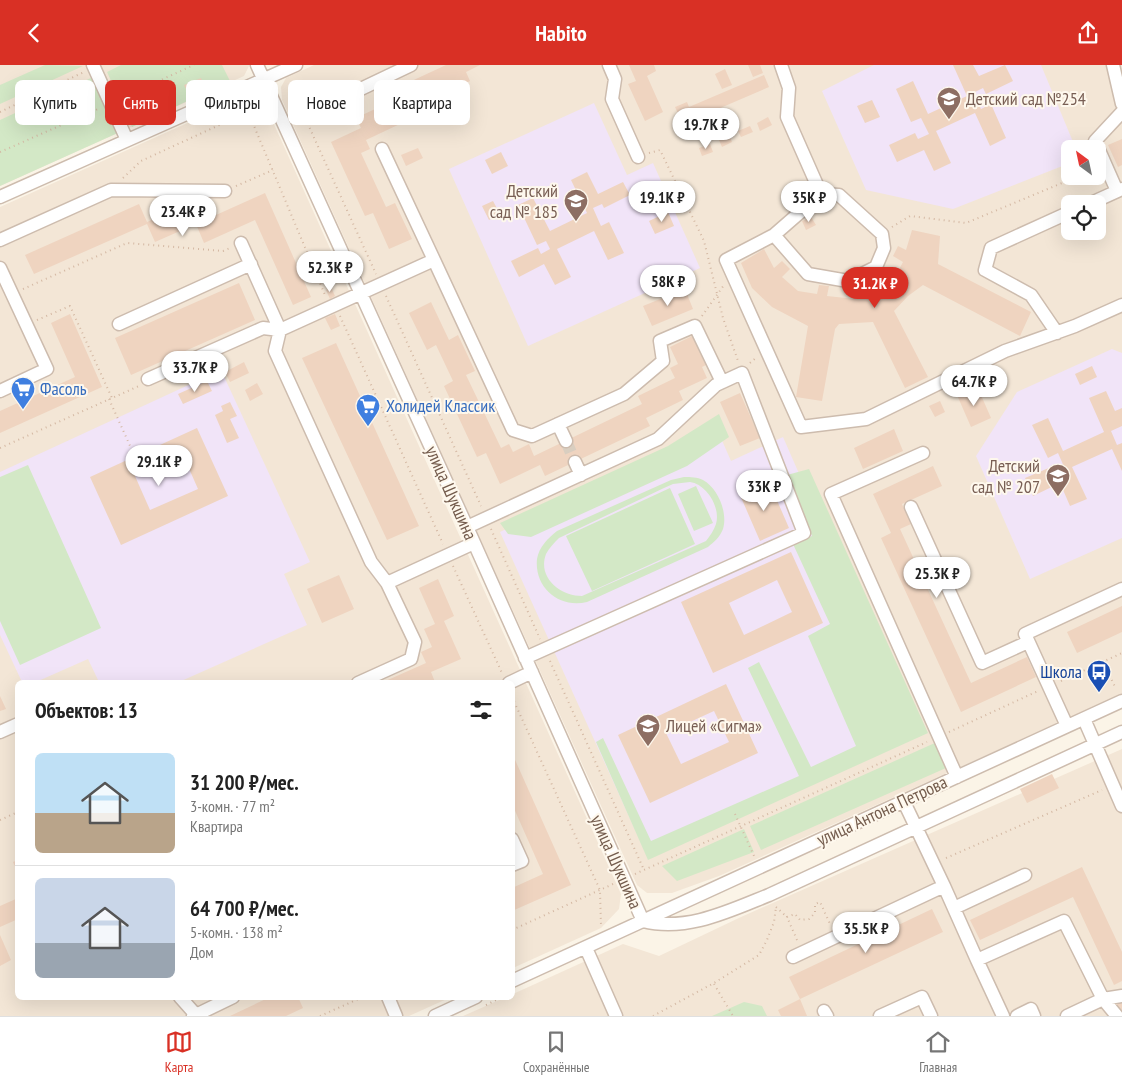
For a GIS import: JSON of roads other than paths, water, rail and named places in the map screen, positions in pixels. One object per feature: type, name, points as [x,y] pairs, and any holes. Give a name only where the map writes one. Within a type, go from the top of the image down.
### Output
[{"type":"street","name":"улица Шукшина","points":[[257,65],[263,80]]},
{"type":"street","points":[[263,80],[296,65]]},
{"type":"street","points":[[364,87],[411,65]]},
{"type":"street","points":[[609,65],[615,79],[612,99],[638,157]]},
{"type":"street","points":[[781,65],[789,88],[787,117],[821,194]]},
{"type":"street","points":[[1113,65],[1122,104]]},
{"type":"street","points":[[94,66],[127,141]]},
{"type":"street","points":[[1106,196],[1120,190],[1095,141],[1122,112]]},
{"type":"street","name":"улица Шукшина","points":[[278,113],[467,527],[643,921]]},
{"type":"street","points":[[0,197],[186,115]]},
{"type":"street","points":[[382,149],[512,429],[532,436],[624,394],[663,361],[660,341],[695,326],[722,382]]},
{"type":"street","points":[[0,240],[111,190],[225,191]]},
{"type":"street","points":[[774,235],[808,274],[848,281],[876,267],[884,248],[882,234],[839,195],[821,194],[774,235],[726,260],[801,427],[866,419],[1006,351],[1057,333],[1122,305]]},
{"type":"street","points":[[1057,333],[1031,295],[985,270],[991,248],[1061,216]]},
{"type":"street","points":[[241,243],[280,330],[275,351],[371,562],[387,583],[415,642],[411,659],[365,680]]},
{"type":"street","points":[[146,381],[264,328],[280,330],[434,260]]},
{"type":"street","points":[[119,323],[251,264]]},
{"type":"street","points":[[0,269],[47,369],[0,391]]},
{"type":"street","points":[[467,527],[658,439],[716,385],[742,373],[804,533],[525,658]]},
{"type":"street","points":[[558,424],[566,441]]},
{"type":"street","points":[[923,453],[831,494],[957,777]]},
{"type":"street","points":[[575,462],[581,475]]},
{"type":"street","points":[[911,507],[982,663],[1028,642]]},
{"type":"street","points":[[387,583],[474,543]]},
{"type":"street","points":[[1067,726],[1025,634],[1122,589]]},
{"type":"street","points":[[506,679],[532,672]]},
{"type":"street","name":"улица Антона Петрова","points":[[515,980],[1122,701]]},
{"type":"street","points":[[1084,719],[1122,806]]},
{"type":"street","points":[[0,732],[15,725]]},
{"type":"street","name":"улица Антона Петрова","points":[[643,921],[660,925],[687,923],[721,914],[770,894],[1122,732]]},
{"type":"street","points":[[904,801],[1003,1016]]},
{"type":"street","points":[[515,846],[522,861],[515,864]]},
{"type":"street","points":[[954,908],[1025,875]]},
{"type":"street","points":[[798,955],[944,886]]},
{"type":"street","points":[[977,961],[1064,921],[1103,999],[1116,1016]]},
{"type":"street","points":[[586,947],[616,1016]]},
{"type":"street","points":[[1067,1016],[1103,999],[1122,996]]},
{"type":"street","points":[[880,1016],[922,997],[931,1016]]},
{"type":"street","points":[[182,1000],[195,1016],[227,1000]]},
{"type":"street","points":[[389,1000],[396,1016]]},
{"type":"street","points":[[435,1016],[470,1000]]},
{"type":"street","points":[[1017,1016],[1031,1009],[1034,1016]]},
{"type":"tunnel","points":[[566,441],[575,462]]},
{"type":"place","name":"Детский сад №254","points":[[949,120]]},
{"type":"place","name":"Детский сад № 185","points":[[576,222]]},
{"type":"place","name":"Фасоль","points":[[23,410]]},
{"type":"place","name":"Холидей Классик","points":[[368,427]]},
{"type":"place","name":"Детский сад № 207","points":[[1058,497]]},
{"type":"place","name":"Школа","points":[[1099,693]]},
{"type":"place","name":"Лицей «Сигма»","points":[[648,747]]}]
